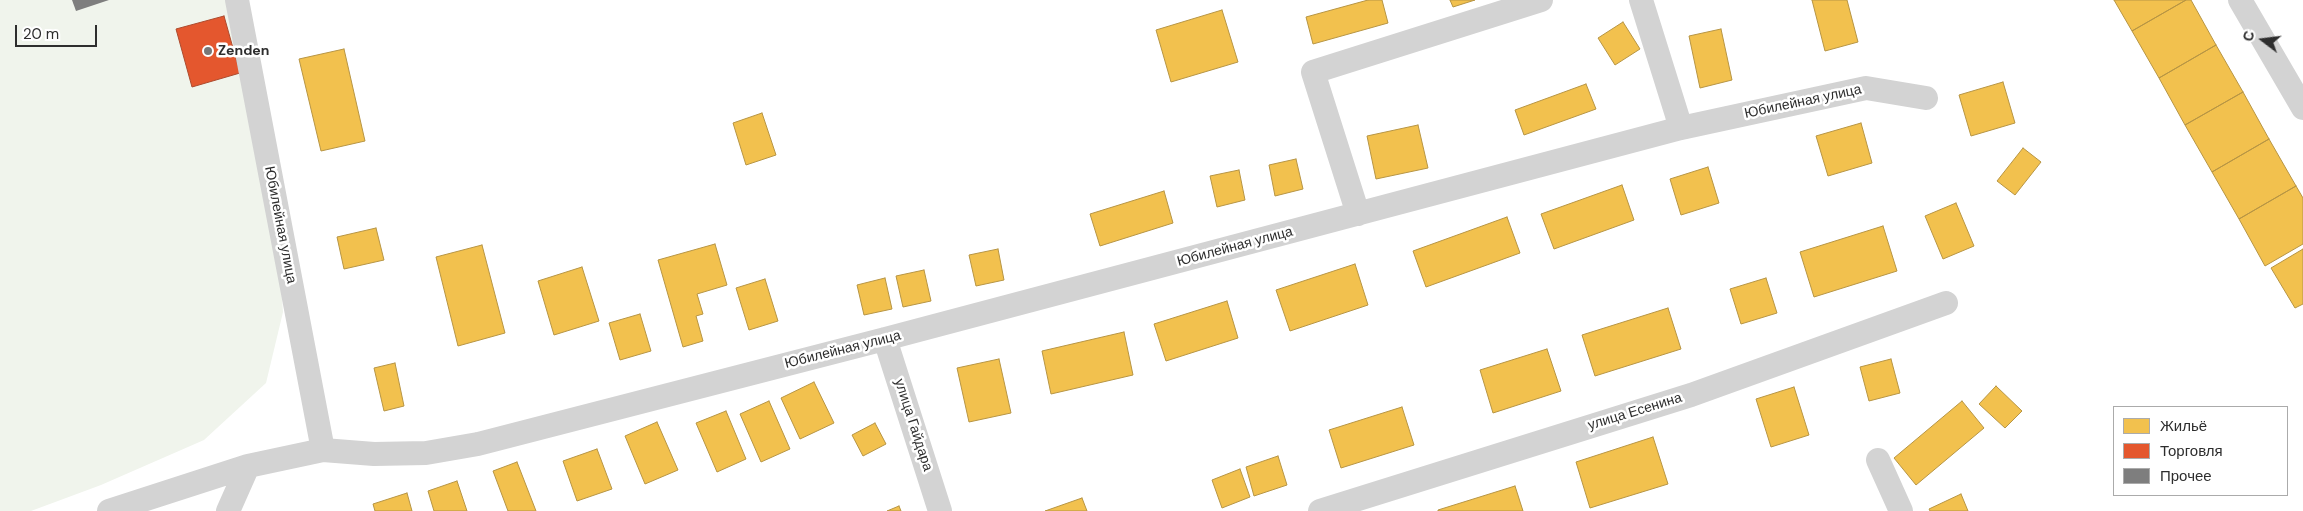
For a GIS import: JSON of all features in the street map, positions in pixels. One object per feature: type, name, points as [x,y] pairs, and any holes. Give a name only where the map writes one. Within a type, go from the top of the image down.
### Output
[{"type":"street","name":"Юбилейная улица","points":[[237,0],[323,450]]},
{"type":"street","points":[[1358,214],[1314,72],[1541,0]]},
{"type":"street","points":[[1642,0],[1681,128]]},
{"type":"street","points":[[2240,0],[2303,108]]},
{"type":"street","name":"Юбилейная улица","points":[[109,511],[248,466],[323,450],[374,454],[426,453],[478,444],[885,340],[1681,128],[1866,88],[1926,98]]},
{"type":"street","name":"улица Есенина","points":[[1320,511],[1691,394],[1946,303]]},
{"type":"street","name":"улица Гайдара","points":[[885,340],[940,511]]},
{"type":"street","points":[[1878,460],[1901,511]]},
{"type":"street","points":[[228,511],[248,466]]},
{"type":"shaded area","points":[[0,0],[227,0],[279,258],[283,312],[266,383],[204,440],[101,485],[31,511],[0,511]]},
{"type":"building: Жильё","points":[[1368,0],[1382,0],[1388,23],[1313,44],[1306,17]]},
{"type":"building: Жильё","points":[[1450,0],[1475,0],[1453,7]]},
{"type":"building: Жильё","points":[[1812,0],[1847,0],[1858,42],[1825,51]]},
{"type":"building: Жильё","points":[[2114,0],[2186,0],[2132,31]]},
{"type":"building: Жильё","points":[[2186,0],[2191,0],[2216,45],[2159,78],[2132,31]]},
{"type":"building: Жильё","points":[[1222,10],[1238,62],[1171,82],[1156,30]]},
{"type":"building: Жильё","points":[[1623,22],[1640,49],[1615,65],[1598,38]]},
{"type":"building: Жильё","points":[[1721,29],[1732,80],[1700,88],[1689,36]]},
{"type":"building: Жильё","points":[[2216,45],[2243,92],[2185,125],[2159,78]]},
{"type":"building: Жильё","points":[[344,49],[365,141],[321,151],[299,59]]},
{"type":"building: Жильё","points":[[2003,82],[2015,123],[1971,136],[1959,95]]},
{"type":"building: Жильё","points":[[1586,84],[1596,109],[1524,135],[1515,110]]},
{"type":"building: Жильё","points":[[2243,92],[2269,139],[2212,172],[2185,125]]},
{"type":"building: Жильё","points":[[762,113],[776,155],[746,165],[733,123]]},
{"type":"building: Жильё","points":[[1861,123],[1872,163],[1828,176],[1816,136]]},
{"type":"building: Жильё","points":[[1418,125],[1428,168],[1376,179],[1367,136]]},
{"type":"building: Жильё","points":[[2269,139],[2296,186],[2239,219],[2212,172]]},
{"type":"building: Жильё","points":[[2023,148],[2041,162],[2015,195],[1997,181]]},
{"type":"building: Жильё","points":[[1296,159],[1303,189],[1275,196],[1269,165]]},
{"type":"building: Жильё","points":[[1708,167],[1719,203],[1681,215],[1670,179]]},
{"type":"building: Жильё","points":[[1239,170],[1245,200],[1217,207],[1210,176]]},
{"type":"building: Жильё","points":[[1622,185],[1634,220],[1554,249],[1541,214]]},
{"type":"building: Жильё","points":[[2296,186],[2303,198],[2303,244],[2265,266],[2239,219]]},
{"type":"building: Жильё","points":[[1164,191],[1173,223],[1100,246],[1090,214]]},
{"type":"building: Жильё","points":[[1956,203],[1974,246],[1943,259],[1925,216]]},
{"type":"building: Жильё","points":[[1507,217],[1520,253],[1426,287],[1413,251]]},
{"type":"building: Жильё","points":[[1883,226],[1897,271],[1814,297],[1800,252]]},
{"type":"building: Жильё","points":[[376,228],[384,260],[344,269],[337,237]]},
{"type":"building: Жильё","points":[[715,244],[727,285],[697,294],[703,314],[696,316],[703,341],[683,347],[658,260]]},
{"type":"building: Жильё","points":[[482,245],[505,333],[458,346],[436,257]]},
{"type":"building: Жильё","points":[[998,249],[1004,280],[976,286],[969,255]]},
{"type":"building: Жильё","points":[[2303,249],[2303,304],[2295,308],[2271,268]]},
{"type":"building: Жильё","points":[[1355,264],[1368,305],[1290,331],[1276,290]]},
{"type":"building: Жильё","points":[[582,267],[599,321],[554,335],[538,281]]},
{"type":"building: Жильё","points":[[924,270],[931,301],[903,307],[896,276]]},
{"type":"building: Жильё","points":[[885,278],[892,309],[864,315],[857,285]]},
{"type":"building: Жильё","points":[[1766,278],[1777,313],[1741,324],[1730,289]]},
{"type":"building: Жильё","points":[[765,279],[778,321],[749,330],[736,288]]},
{"type":"building: Жильё","points":[[1227,301],[1238,338],[1166,361],[1154,324]]},
{"type":"building: Жильё","points":[[1668,308],[1681,349],[1595,376],[1582,335]]},
{"type":"building: Жильё","points":[[640,314],[651,351],[620,360],[609,323]]},
{"type":"building: Жильё","points":[[1124,332],[1133,375],[1051,394],[1042,351]]},
{"type":"building: Жильё","points":[[1547,349],[1561,391],[1493,413],[1480,370]]},
{"type":"building: Жильё","points":[[999,359],[1011,413],[969,422],[957,368]]},
{"type":"building: Жильё","points":[[1891,359],[1900,393],[1869,401],[1860,367]]},
{"type":"building: Жильё","points":[[395,363],[404,406],[384,411],[374,368]]},
{"type":"building: Жильё","points":[[814,382],[834,423],[800,439],[781,398]]},
{"type":"building: Жильё","points":[[1996,386],[2022,411],[2005,428],[1979,404]]},
{"type":"building: Жильё","points":[[1794,387],[1809,435],[1771,447],[1756,399]]},
{"type":"building: Жильё","points":[[769,401],[790,449],[761,462],[740,414]]},
{"type":"building: Жильё","points":[[1962,401],[1984,428],[1916,485],[1894,458]]},
{"type":"building: Жильё","points":[[1402,407],[1414,445],[1341,468],[1329,430]]},
{"type":"building: Жильё","points":[[726,411],[746,459],[717,472],[696,423]]},
{"type":"building: Жильё","points":[[657,422],[678,470],[645,484],[625,436]]},
{"type":"building: Жильё","points":[[875,423],[886,444],[863,456],[852,435]]},
{"type":"building: Жильё","points":[[1653,437],[1668,484],[1590,508],[1576,462]]},
{"type":"building: Жильё","points":[[597,449],[612,489],[577,501],[563,461]]},
{"type":"building: Жильё","points":[[1278,456],[1287,485],[1254,496],[1246,467]]},
{"type":"building: Жильё","points":[[517,462],[536,511],[508,511],[493,471]]},
{"type":"building: Жильё","points":[[1240,469],[1250,497],[1222,508],[1212,480]]},
{"type":"building: Жильё","points":[[457,481],[467,511],[434,511],[428,491]]},
{"type":"building: Жильё","points":[[1515,486],[1523,511],[1438,511],[1438,510]]},
{"type":"building: Жильё","points":[[407,493],[412,511],[375,511],[373,504]]},
{"type":"building: Жильё","points":[[1961,494],[1968,511],[1930,511],[1929,509]]},
{"type":"building: Жильё","points":[[1082,498],[1087,511],[1045,511]]},
{"type":"building: Жильё","points":[[899,506],[901,511],[887,511]]},
{"type":"building: Торговля","name":"Zenden","points":[[224,16],[240,73],[192,87],[176,29]]},
{"type":"building: Прочее","points":[[72,0],[109,0],[76,11]]},
{"type":"place","name":"Zenden","points":[[208,51]]}]
